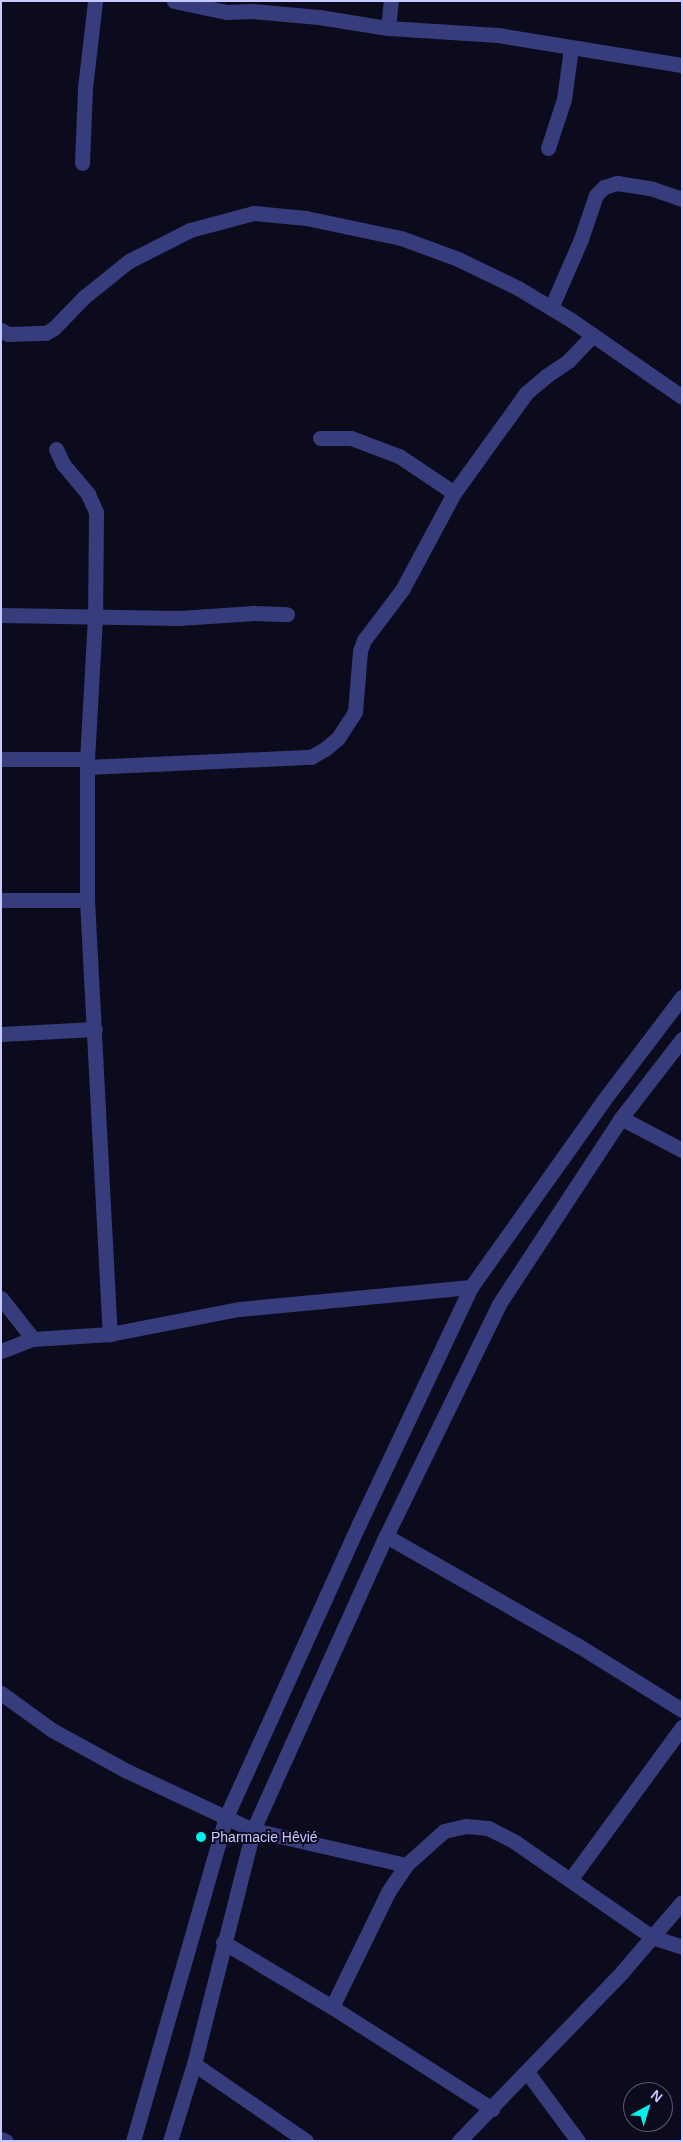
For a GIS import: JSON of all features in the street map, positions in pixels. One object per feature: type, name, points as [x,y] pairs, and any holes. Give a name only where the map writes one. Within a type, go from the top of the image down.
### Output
[{"type":"street","points":[[82,163],[85,88],[95,1]]},
{"type":"street","points":[[174,1],[226,12],[249,6],[388,28],[498,35],[682,65]]},
{"type":"street","points":[[388,28],[390,1]]},
{"type":"street","points":[[548,148],[564,99],[571,48]]},
{"type":"street","points":[[551,308],[581,239],[596,195],[604,187],[617,183],[653,189],[682,199]]},
{"type":"street","points":[[1,330],[8,334],[46,333],[54,328],[84,297],[129,261],[190,230],[254,213],[306,218],[401,238],[458,259],[518,288],[551,308],[682,397]]},
{"type":"street","points":[[1,759],[87,763],[312,757],[325,749],[338,738],[355,712],[360,651],[364,640],[402,590],[454,493],[526,394],[546,376],[568,361],[593,335]]},
{"type":"street","points":[[320,438],[352,438],[399,456],[454,493]]},
{"type":"street","points":[[56,449],[62,464],[88,494],[96,512],[95,617],[87,763],[87,900],[110,1334]]},
{"type":"street","points":[[1,615],[179,618],[254,612],[287,614]]},
{"type":"street","points":[[1,900],[87,900]]},
{"type":"street","points":[[133,2141],[226,1817],[358,1524],[471,1286],[603,1101],[682,997]]},
{"type":"street","points":[[1,1034],[95,1029]]},
{"type":"street","points":[[170,2141],[194,2064],[223,1942],[253,1830],[386,1536],[499,1304],[621,1118],[682,1039]]},
{"type":"street","points":[[621,1118],[682,1150]]},
{"type":"street","points":[[1,1351],[33,1339],[110,1334],[240,1309],[471,1286]]},
{"type":"street","points":[[1,1298],[33,1339]]},
{"type":"street","points":[[386,1536],[579,1646],[682,1710]]},
{"type":"street","points":[[1,1693],[52,1730],[127,1770],[253,1830],[406,1865]]},
{"type":"street","points":[[570,1880],[682,1727]]},
{"type":"street","points":[[332,2007],[388,1892],[406,1865],[444,1831],[466,1826],[488,1828],[515,1842],[652,1937],[682,1948]]},
{"type":"street","points":[[459,2141],[527,2072],[682,1902]]},
{"type":"street","points":[[223,1942],[332,2007],[492,2109]]},
{"type":"street","points":[[194,2064],[306,2141]]},
{"type":"street","points":[[527,2072],[578,2141]]},
{"type":"street","points":[[1,2139],[6,2141]]},
{"type":"place","name":"Pharmacie Hêvié","points":[[201,1837]]}]
